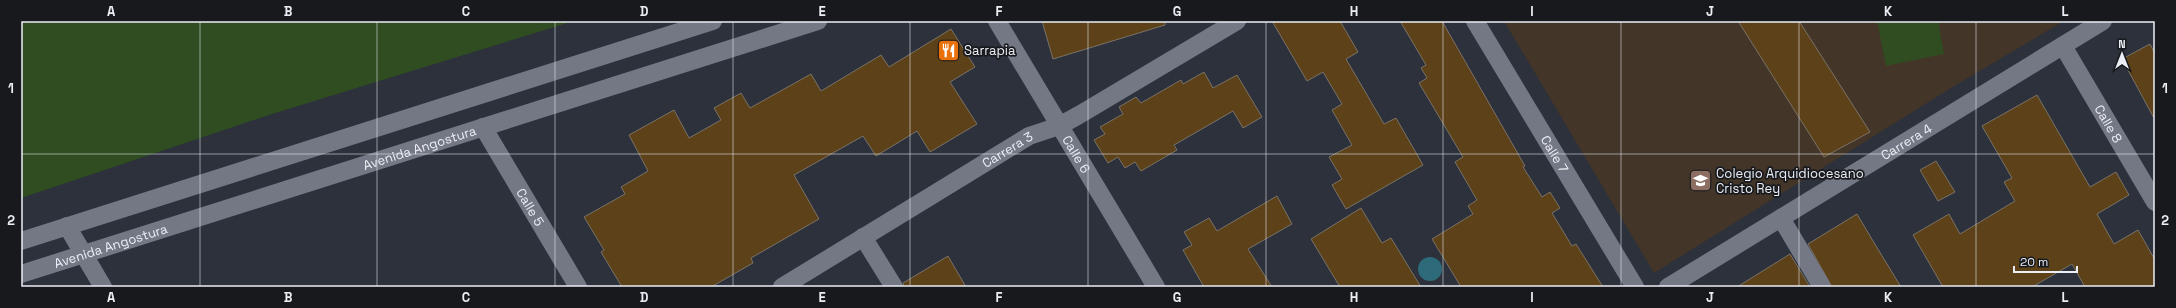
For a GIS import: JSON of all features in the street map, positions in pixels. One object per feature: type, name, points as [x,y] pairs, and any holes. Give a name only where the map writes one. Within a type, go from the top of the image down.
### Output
[{"type":"street","points":[[21,241],[713,21]]},
{"type":"street","name":"Avenida Angostura","points":[[21,274],[818,21]]},
{"type":"street","name":"Calle 6","points":[[997,21],[1156,287]]},
{"type":"street","name":"Carrera 3","points":[[782,287],[1029,136],[1059,126],[1237,21]]},
{"type":"street","name":"Calle 7","points":[[1476,21],[1635,287]]},
{"type":"street","name":"Carrera 4","points":[[1668,287],[2103,21]]},
{"type":"street","name":"Calle 8","points":[[2063,46],[2155,202]]},
{"type":"street","name":"Calle 5","points":[[483,127],[578,287]]},
{"type":"street","points":[[1781,218],[1822,287]]},
{"type":"street","points":[[67,226],[103,287]]},
{"type":"street","points":[[863,237],[894,287]]},
{"type":"shaded area","name":"Colegio Arquidiocesano Cristo Rey","points":[[1504,21],[2064,21],[1951,88],[1654,273]]},
{"type":"green space","points":[[21,21],[574,21],[272,114],[21,198]]},
{"type":"green space","points":[[1877,21],[1938,21],[1944,54],[1886,66]]},
{"type":"water","points":[[1430,257],[1439,260],[1442,269],[1439,278],[1430,281],[1421,278],[1418,269],[1421,260]]},
{"type":"building","points":[[1042,21],[1165,21],[1165,25],[1053,59]]},
{"type":"building","points":[[1272,21],[1340,21],[1358,52],[1346,59],[1384,124],[1396,118],[1423,165],[1346,209],[1332,185],[1342,179],[1329,157],[1352,145],[1332,110],[1342,104],[1323,72],[1307,81]]},
{"type":"building","points":[[1400,21],[1442,21],[1525,166],[1523,167],[1542,197],[1550,192],[1560,208],[1552,213],[1572,246],[1576,244],[1603,287],[1461,287],[1432,239],[1473,214],[1468,206],[1477,200],[1455,162],[1463,157],[1419,83],[1427,78],[1421,68],[1426,65]]},
{"type":"building","points":[[1738,21],[1799,21],[1870,132],[1824,157]]},
{"type":"building","points":[[951,29],[975,67],[950,82],[977,124],[930,152],[917,131],[876,156],[863,136],[794,175],[819,219],[751,258],[753,263],[711,287],[622,287],[601,252],[604,250],[584,217],[625,194],[621,187],[648,171],[629,135],[674,110],[689,138],[721,120],[714,108],[741,93],[750,108],[811,74],[821,91],[881,55],[889,67]]},
{"type":"building","points":[[2150,44],[2155,54],[2155,120],[2122,59]]},
{"type":"building","points":[[1204,72],[1213,88],[1237,75],[1262,117],[1243,128],[1233,111],[1174,145],[1177,150],[1141,171],[1135,162],[1125,168],[1118,157],[1108,163],[1094,140],[1105,134],[1100,127],[1123,114],[1119,107],[1136,97],[1141,103],[1181,80],[1183,84]]},
{"type":"building","points":[[2037,95],[2090,187],[2116,172],[2129,195],[2097,214],[2114,244],[2138,230],[2155,260],[2155,287],[2085,287],[2072,264],[2032,287],[1943,287],[1913,235],[1949,214],[1960,234],[2015,201],[2004,182],[2012,178],[1982,126]]},
{"type":"building","points":[[1936,161],[1955,192],[1938,201],[1920,170]]},
{"type":"building","points":[[1277,196],[1292,224],[1248,249],[1272,287],[1204,287],[1183,250],[1192,245],[1184,232],[1209,218],[1217,231]]},
{"type":"building","points":[[1361,208],[1382,243],[1391,238],[1421,287],[1340,287],[1311,239]]},
{"type":"building","points":[[1857,214],[1901,287],[1832,287],[1808,244]]},
{"type":"building","points":[[1790,254],[1810,287],[1737,287]]},
{"type":"building","points":[[948,256],[966,287],[904,287],[903,283]]},
{"type":"place","name":"Sarrapia","points":[[948,50]]},
{"type":"place","name":"Colegio Arquidiocesano Cristo Rey","points":[[1701,180]]}]
